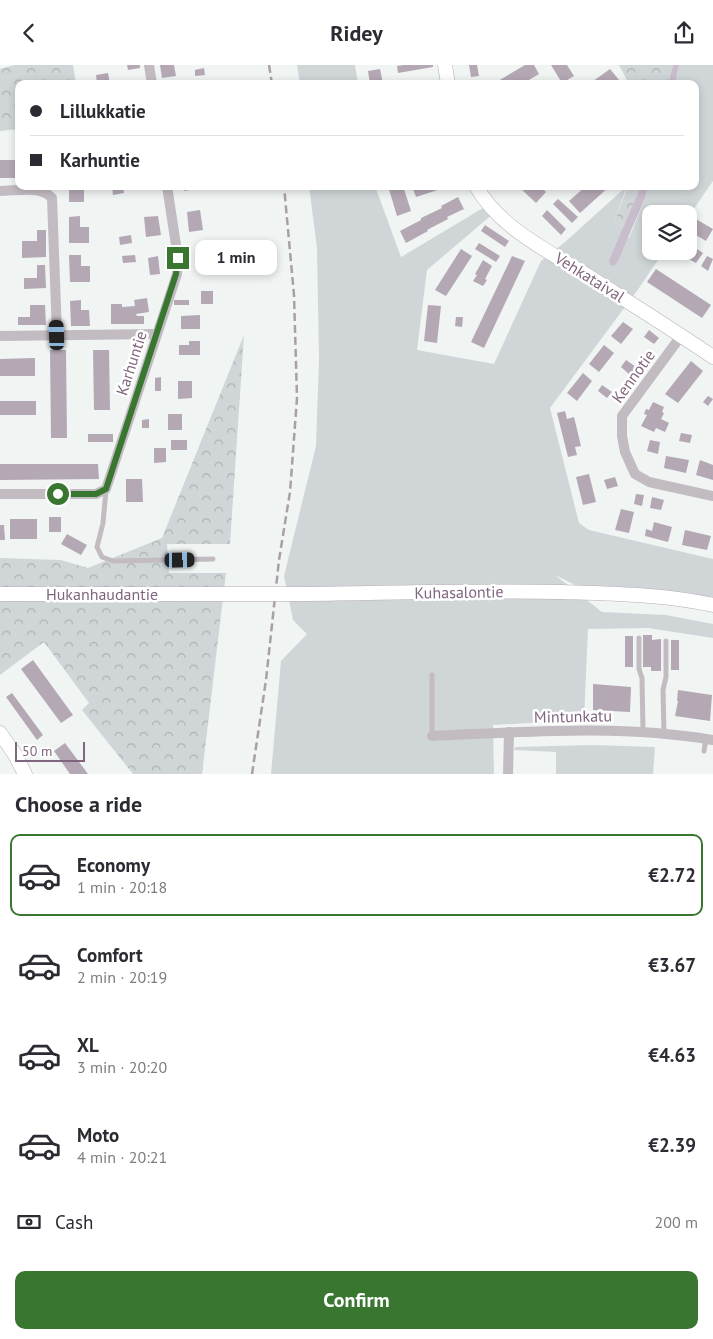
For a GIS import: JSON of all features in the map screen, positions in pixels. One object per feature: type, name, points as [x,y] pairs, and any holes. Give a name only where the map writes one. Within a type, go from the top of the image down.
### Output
[{"type":"main road","points":[[445,65],[447,80]]},
{"type":"main road","name":"Vehkataival","points":[[478,190],[501,218],[520,232],[713,357]]},
{"type":"main road","name":"Kuhasalontie","points":[[204,594],[506,591],[627,594],[669,597],[713,605]]},
{"type":"main road","name":"Hukanhaudantie","points":[[0,594],[204,594]]},
{"type":"main road","points":[[0,733],[14,753],[25,774]]},
{"type":"street","points":[[149,65],[151,80]]},
{"type":"street","name":"Karhuntie","points":[[106,489],[178,265],[168,190]]},
{"type":"street","points":[[0,191],[42,191],[52,198],[57,335]]},
{"type":"street","points":[[0,336],[156,334]]},
{"type":"street","name":"Kennotie","points":[[681,335],[622,416],[622,436],[625,452],[634,474],[649,482],[713,496]]},
{"type":"street","points":[[0,494],[96,494],[106,489]]},
{"type":"street","name":"Mintunkatu","points":[[432,736],[568,729],[643,731],[710,740]]},
{"type":"street","points":[[508,774],[509,732]]},
{"type":"lane","points":[[106,489],[97,547],[102,557],[113,561],[213,559]]},
{"type":"lane","points":[[639,638],[643,731]]},
{"type":"lane","points":[[664,733],[663,690],[666,677],[666,641]]},
{"type":"lane","points":[[432,675],[432,736]]},
{"type":"lane","points":[[704,751],[710,740]]},
{"type":"green space","points":[[14,65],[73,65],[75,80],[15,80],[15,129],[0,131],[0,69]]},
{"type":"green space","points":[[297,65],[355,65],[357,80],[299,80]]},
{"type":"green space","points":[[619,65],[673,65],[669,80],[627,80]]},
{"type":"green space","points":[[679,65],[713,65],[713,181],[697,205],[642,205],[647,190],[699,190],[699,80],[676,80]]},
{"type":"green space","points":[[310,190],[376,190],[401,257],[488,205],[494,213],[427,270],[417,350],[494,364],[541,261],[623,190],[626,190],[614,223],[624,226],[609,260],[630,236],[642,206],[642,260],[658,260],[550,408],[579,523],[589,530],[713,559],[713,597],[661,590],[577,586],[555,575],[602,612],[666,615],[713,624],[713,638],[648,628],[588,629],[584,720],[493,725],[494,774],[271,774],[281,661],[307,634],[293,620],[284,576],[316,446],[319,359],[317,248]]},
{"type":"green space","points":[[626,190],[639,190],[624,226],[614,223]]},
{"type":"green space","points":[[244,335],[230,544],[167,544],[169,573],[226,573],[202,774],[133,774],[82,710],[89,703],[44,642],[0,675],[0,558],[61,560],[88,568],[162,538]]},
{"type":"green space","points":[[592,745],[655,747],[653,774],[556,774],[556,752],[514,750],[515,747]]},
{"type":"shaded area","points":[[673,65],[679,65],[676,80],[669,80]]},
{"type":"shaded area","points":[[639,190],[647,190],[618,261],[614,266],[610,265],[609,260]]},
{"type":"building","points":[[127,65],[140,65],[140,68],[128,70]]},
{"type":"building","points":[[160,65],[174,65],[176,76],[162,78]]},
{"type":"building","points":[[433,65],[433,67],[398,73],[397,66]]},
{"type":"building","points":[[469,65],[477,65],[479,76],[471,77]]},
{"type":"building","points":[[525,65],[534,65],[539,74],[529,80],[500,80]]},
{"type":"building","points":[[551,65],[567,65],[574,76],[567,80],[560,80]]},
{"type":"building","points":[[204,68],[205,75],[195,76],[195,70]]},
{"type":"building","points":[[380,69],[382,80],[369,80],[368,71]]},
{"type":"building","points":[[610,69],[619,80],[595,80]]},
{"type":"building","points":[[108,73],[109,80],[97,80],[96,75]]},
{"type":"building","points":[[0,160],[15,160],[15,178],[0,178]]},
{"type":"building","points":[[69,190],[84,190],[84,202],[69,202]]},
{"type":"building","points":[[112,190],[124,190],[124,193],[113,195]]},
{"type":"building","points":[[389,190],[404,190],[411,211],[397,216]]},
{"type":"building","points":[[413,190],[438,190],[416,197]]},
{"type":"building","points":[[522,190],[544,190],[546,192],[536,203]]},
{"type":"building","points":[[581,190],[606,190],[580,213],[569,201]]},
{"type":"building","points":[[458,197],[464,209],[447,217],[448,219],[406,243],[400,231]]},
{"type":"building","points":[[558,199],[578,217],[572,223],[553,204]]},
{"type":"building","points":[[200,210],[203,230],[189,232],[187,212]]},
{"type":"building","points":[[547,210],[566,229],[561,235],[542,216]]},
{"type":"building","points":[[80,216],[80,227],[89,227],[89,243],[69,243],[69,217]]},
{"type":"building","points":[[158,216],[161,235],[146,237],[144,217]]},
{"type":"building","points":[[697,220],[713,229],[706,241],[697,236]]},
{"type":"building","points":[[485,225],[509,241],[505,247],[481,231]]},
{"type":"building","points":[[37,230],[46,230],[46,257],[22,258],[22,241],[37,241]]},
{"type":"building","points":[[131,235],[132,243],[120,245],[119,237]]},
{"type":"building","points":[[479,243],[500,256],[496,262],[475,249]]},
{"type":"building","points":[[461,249],[472,256],[446,296],[435,290]]},
{"type":"building","points":[[697,249],[703,253],[696,263],[691,260],[697,260]]},
{"type":"building","points":[[69,255],[81,255],[81,266],[90,266],[90,282],[70,282]]},
{"type":"building","points":[[135,255],[136,262],[123,263],[122,256]]},
{"type":"building","points":[[158,256],[160,274],[150,275],[148,258]]},
{"type":"building","points":[[512,256],[525,261],[484,348],[471,342]]},
{"type":"building","points":[[707,256],[713,259],[708,271],[701,266]]},
{"type":"building","points":[[210,260],[211,269],[201,271],[199,261]]},
{"type":"building","points":[[483,260],[492,266],[483,286],[473,281]]},
{"type":"building","points":[[37,265],[45,265],[46,288],[24,289],[24,278],[37,278]]},
{"type":"building","points":[[656,269],[711,305],[702,318],[647,282]]},
{"type":"building","points":[[201,291],[213,291],[213,304],[201,304]]},
{"type":"building","points":[[147,298],[149,312],[136,314],[137,316],[144,316],[144,324],[111,324],[111,304],[122,304],[122,307],[135,306],[134,300]]},
{"type":"building","points":[[81,300],[81,310],[89,310],[90,326],[71,326],[70,301]]},
{"type":"building","points":[[174,300],[189,300],[189,305],[174,305]]},
{"type":"building","points":[[30,305],[45,305],[46,325],[18,325],[18,317],[30,317]]},
{"type":"building","points":[[428,305],[441,306],[437,343],[424,341]]},
{"type":"building","points":[[200,315],[200,329],[181,329],[181,316]]},
{"type":"building","points":[[456,317],[463,317],[462,327],[455,326]]},
{"type":"building","points":[[623,322],[633,329],[621,344],[611,336]]},
{"type":"building","points":[[649,330],[659,338],[654,344],[644,337]]},
{"type":"building","points":[[189,341],[200,341],[200,355],[179,355],[179,345],[189,345]]},
{"type":"building","points":[[604,345],[614,353],[599,372],[589,364]]},
{"type":"building","points":[[50,350],[66,350],[67,438],[51,438]]},
{"type":"building","points":[[93,350],[109,350],[110,410],[94,410]]},
{"type":"building","points":[[35,358],[35,376],[0,376],[0,359]]},
{"type":"building","points":[[626,360],[636,367],[630,375],[621,367]]},
{"type":"building","points":[[691,361],[703,371],[678,403],[665,394]]},
{"type":"building","points":[[583,373],[592,381],[577,401],[567,393]]},
{"type":"building","points":[[161,377],[161,391],[155,391],[155,378]]},
{"type":"building","points":[[178,381],[192,381],[192,398],[178,399]]},
{"type":"building","points":[[602,385],[612,392],[607,398],[598,391]]},
{"type":"building","points":[[708,396],[713,399],[708,406],[703,402]]},
{"type":"building","points":[[0,401],[36,401],[36,415],[0,415]]},
{"type":"building","points":[[653,402],[664,407],[661,419],[669,423],[665,432],[656,428],[654,432],[641,426],[647,415],[644,414],[646,409],[649,410]]},
{"type":"building","points":[[565,411],[567,419],[574,417],[581,446],[575,447],[577,455],[568,457],[557,413]]},
{"type":"building","points":[[168,414],[182,414],[182,430],[168,430]]},
{"type":"building","points":[[149,419],[149,428],[142,428],[142,420]]},
{"type":"building","points":[[681,433],[692,435],[690,443],[679,441]]},
{"type":"building","points":[[88,434],[113,434],[113,442],[88,442]]},
{"type":"building","points":[[171,440],[187,440],[187,450],[171,450]]},
{"type":"building","points":[[650,440],[660,442],[658,454],[647,451]]},
{"type":"building","points":[[154,448],[166,448],[166,462],[154,463]]},
{"type":"building","points":[[666,456],[689,460],[686,473],[664,468]]},
{"type":"building","points":[[700,460],[713,465],[713,480],[696,475]]},
{"type":"building","points":[[0,464],[98,464],[99,479],[0,480]]},
{"type":"building","points":[[589,474],[596,502],[583,505],[576,477]]},
{"type":"building","points":[[615,477],[618,486],[607,489],[604,480]]},
{"type":"building","points":[[126,479],[142,479],[143,502],[126,502]]},
{"type":"building","points":[[636,494],[644,495],[642,506],[634,504]]},
{"type":"building","points":[[652,497],[664,500],[661,510],[650,508]]},
{"type":"building","points":[[621,509],[634,512],[629,533],[615,530]]},
{"type":"building","points":[[49,517],[61,517],[61,532],[49,532]]},
{"type":"building","points":[[10,519],[37,519],[37,539],[10,539]]},
{"type":"building","points":[[654,522],[672,527],[668,542],[645,536],[646,529],[652,531]]},
{"type":"building","points":[[0,525],[4,525],[5,540],[0,540]]},
{"type":"building","points":[[685,530],[711,536],[707,550],[682,545]]},
{"type":"building","points":[[67,534],[87,545],[81,555],[61,544]]},
{"type":"building","points":[[643,635],[652,635],[652,640],[661,639],[661,671],[651,671],[651,667],[643,667]]},
{"type":"building","points":[[625,636],[633,636],[633,667],[625,667]]},
{"type":"building","points":[[671,640],[679,640],[679,670],[671,670]]},
{"type":"building","points":[[33,660],[73,715],[61,723],[21,669]]},
{"type":"building","points":[[593,684],[631,687],[630,712],[593,710]]},
{"type":"building","points":[[678,690],[712,695],[710,721],[675,716]]},
{"type":"building","points":[[12,693],[43,735],[37,740],[6,697]]},
{"type":"building","points":[[65,743],[88,774],[70,774],[54,751]]},
{"type":"railway","points":[[269,65],[271,80]]},
{"type":"railway","points":[[252,774],[266,680],[279,560],[290,492],[297,398],[294,295],[284,190]]},
{"type":"route","points":[[58,494],[96,494],[106,489],[176,274],[178,258]]}]
